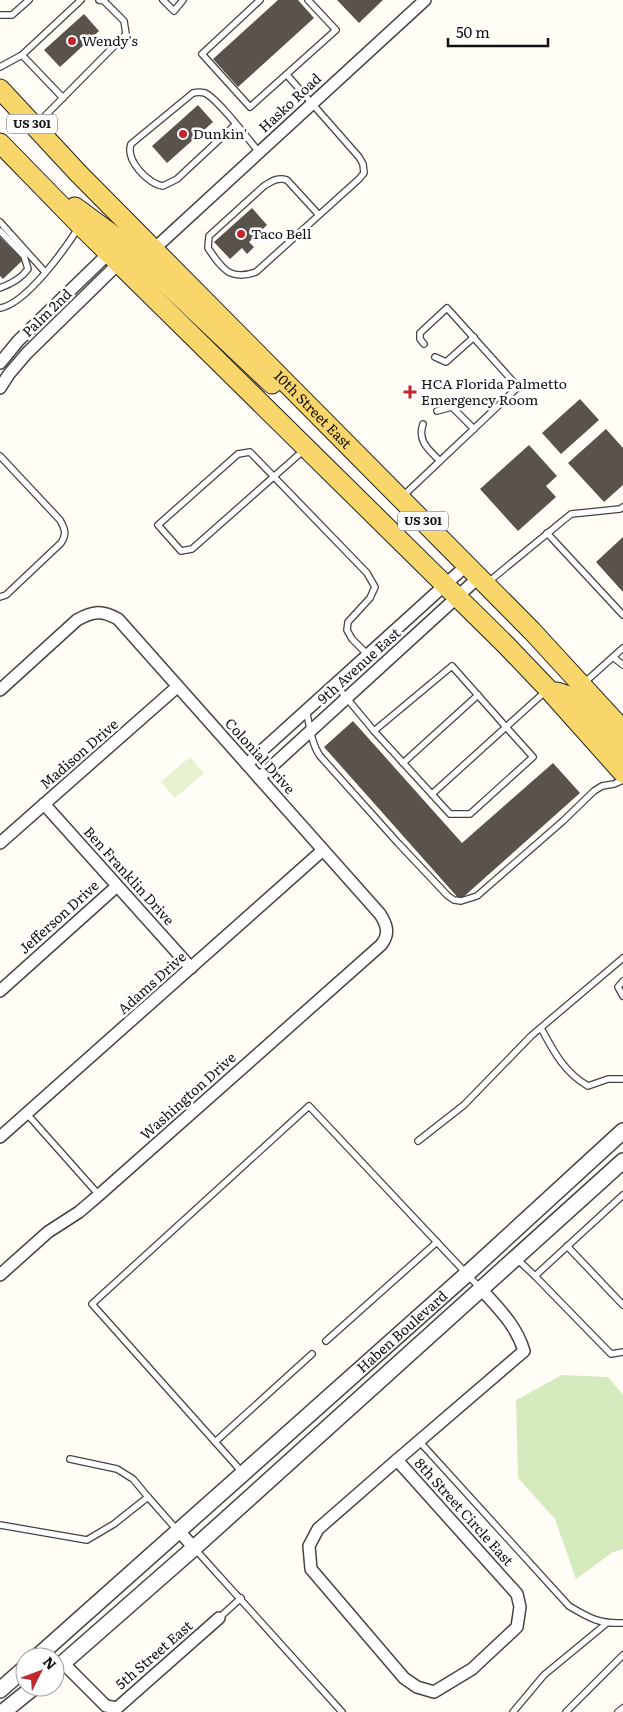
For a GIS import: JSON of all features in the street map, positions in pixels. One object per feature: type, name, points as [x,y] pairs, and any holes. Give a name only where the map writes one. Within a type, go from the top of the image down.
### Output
[{"type":"main road","name":"10th Street East","points":[[0,89],[79,174],[477,575],[582,684],[623,730]]},
{"type":"main road","name":"US 301","points":[[0,143],[81,226],[548,689],[623,773]]},
{"type":"main road","points":[[30,174],[118,238],[139,248],[154,249]]},
{"type":"main road","points":[[114,258],[135,259],[153,272],[267,381],[335,431]]},
{"type":"main road","points":[[548,689],[569,696],[577,701],[623,751]]},
{"type":"street","name":"Hasko Road","points":[[154,249],[425,0]]},
{"type":"street","name":"Palm 2nd","points":[[0,363],[18,341],[114,258]]},
{"type":"street","name":"Palm 2nd","points":[[0,388],[27,353],[114,258]]},
{"type":"street","name":"9th Avenue East","points":[[247,764],[368,655],[451,591],[477,575]]},
{"type":"street","name":"9th Avenue East","points":[[259,778],[347,697],[451,591],[477,575]]},
{"type":"street","name":"Colonial Drive","points":[[0,690],[77,620],[87,614],[98,612],[108,613],[118,619],[380,914],[386,923],[388,932]]},
{"type":"street","name":"Madison Drive","points":[[0,843],[177,687]]},
{"type":"street","name":"Ben Franklin Drive","points":[[44,804],[191,968]]},
{"type":"street","name":"Adams Drive","points":[[0,1137],[323,850]]},
{"type":"street","name":"Jefferson Drive","points":[[0,991],[117,886]]},
{"type":"street","name":"Washington Drive","points":[[0,1275],[48,1232],[79,1212],[99,1195],[381,946],[388,932]]},
{"type":"street","name":"Haben Boulevard","points":[[48,1647],[467,1274],[623,1131]]},
{"type":"street","name":"Haben Boulevard","points":[[65,1662],[194,1548],[623,1161]]},
{"type":"street","points":[[397,1460],[524,1351],[519,1336],[507,1317],[481,1289]]},
{"type":"street","name":"8th Street Circle East","points":[[397,1460],[517,1594],[520,1608],[517,1626],[472,1670],[434,1692],[417,1687],[404,1678],[311,1570],[308,1546],[318,1529],[397,1460]]},
{"type":"street","points":[[179,1531],[194,1548]]},
{"type":"street","name":"5th Street East","points":[[65,1672],[106,1706],[117,1708],[218,1618]]},
{"type":"street","points":[[0,1690],[15,1677]]},
{"type":"street","points":[[2,1712],[21,1697]]},
{"type":"lane","points":[[0,15],[12,16],[29,0]]},
{"type":"lane","points":[[0,67],[22,55],[82,0]]},
{"type":"lane","points":[[35,126],[126,34],[124,21],[104,1],[99,0]]},
{"type":"lane","points":[[163,0],[174,11],[183,0]]},
{"type":"lane","points":[[260,0],[202,54],[250,107],[336,30],[308,0]]},
{"type":"lane","points":[[22,55],[63,98]]},
{"type":"lane","points":[[287,75],[360,157],[364,173],[319,215],[256,272],[244,276],[235,275],[226,270],[208,248],[209,236],[264,186],[281,178],[287,180],[319,215]]},
{"type":"lane","points":[[236,124],[177,179],[164,186],[152,182],[132,161],[129,153],[131,144],[193,93],[199,92],[205,93],[214,99],[236,124],[259,152]]},
{"type":"lane","points":[[0,222],[45,272]]},
{"type":"lane","points":[[0,308],[6,307],[19,299],[62,254],[81,226]]},
{"type":"lane","points":[[0,230],[24,256],[28,269],[24,275],[0,288]]},
{"type":"lane","points":[[401,498],[518,387],[447,308],[420,333],[420,339],[424,344]]},
{"type":"lane","points":[[435,357],[446,362],[474,337]]},
{"type":"lane","points":[[437,411],[452,407],[474,429]]},
{"type":"lane","points":[[423,424],[420,431],[421,439],[440,462]]},
{"type":"lane","points":[[306,447],[273,477],[192,549],[181,551],[158,525],[238,454],[250,452],[273,477],[367,573],[375,586],[370,598],[348,622],[347,630],[352,639],[368,655]]},
{"type":"lane","points":[[0,456],[60,520],[65,528],[65,536],[61,543],[6,595],[0,597]]},
{"type":"lane","points":[[477,575],[547,533],[571,514],[620,510],[623,507]]},
{"type":"lane","points":[[547,533],[623,615]]},
{"type":"lane","points":[[582,684],[623,648]]},
{"type":"lane","points":[[613,657],[623,665]]},
{"type":"lane","points":[[335,684],[374,731],[450,814],[470,814],[533,757],[452,666],[374,731]]},
{"type":"lane","points":[[432,794],[548,689]]},
{"type":"lane","points":[[403,763],[478,695]]},
{"type":"lane","points":[[306,710],[312,730],[312,742],[320,756],[425,873],[454,900],[469,899],[476,896],[563,821],[594,791],[602,786],[623,780]]},
{"type":"lane","points":[[418,1141],[464,1105],[541,1028],[623,958]]},
{"type":"lane","points":[[623,981],[618,987],[623,996]]},
{"type":"lane","points":[[541,1028],[556,1057],[575,1078],[588,1086],[608,1079],[623,1079]]},
{"type":"lane","points":[[243,1474],[92,1304],[309,1106],[481,1289]]},
{"type":"lane","points":[[26,1114],[99,1195]]},
{"type":"lane","points":[[535,1276],[623,1195]]},
{"type":"lane","points":[[326,1341],[437,1242]]},
{"type":"lane","points":[[567,1246],[623,1305]]},
{"type":"lane","points":[[516,1258],[611,1354],[623,1352]]},
{"type":"lane","points":[[215,1442],[312,1354]]},
{"type":"lane","points":[[419,1441],[569,1606],[587,1617],[607,1623],[623,1622]]},
{"type":"lane","points":[[70,1459],[117,1469],[133,1479],[179,1531]]},
{"type":"lane","points":[[0,1525],[87,1540],[114,1524],[148,1497]]},
{"type":"lane","points":[[194,1548],[342,1712]]},
{"type":"lane","points":[[218,1618],[240,1598]]},
{"type":"lane","points":[[513,1712],[544,1675],[607,1623]]},
{"type":"lane","points":[[566,1712],[623,1655]]},
{"type":"lane","points":[[618,1712],[623,1708]]},
{"type":"green space","points":[[190,757],[204,773],[175,798],[161,782]]},
{"type":"green space","points":[[562,1375],[608,1377],[623,1395],[623,1549],[613,1552],[576,1579],[555,1519],[518,1478],[516,1400]]},
{"type":"building","points":[[278,0],[298,0],[314,18],[238,87],[213,59]]},
{"type":"building","points":[[337,0],[383,0],[359,23]]},
{"type":"building","name":"Wendy's","points":[[84,14],[99,31],[60,67],[44,50]]},
{"type":"building","name":"Dunkin'","points":[[198,105],[213,122],[167,163],[152,146]]},
{"type":"building","name":"Taco Bell","points":[[252,208],[267,225],[249,242],[254,247],[247,254],[242,248],[230,259],[214,242]]},
{"type":"building","points":[[0,237],[23,260],[3,279],[0,276]]},
{"type":"building","points":[[580,399],[599,420],[561,454],[542,433]]},
{"type":"building","points":[[606,429],[623,448],[623,485],[604,502],[568,463]]},
{"type":"building","points":[[529,445],[557,476],[546,486],[556,497],[518,531],[480,489]]},
{"type":"building","points":[[623,537],[623,592],[596,562]]},
{"type":"building","points":[[353,721],[462,843],[553,763],[580,793],[460,900],[324,747]]},
{"type":"place","name":"Wendy's","points":[[72,41]]},
{"type":"place","name":"Dunkin'","points":[[183,134]]},
{"type":"place","name":"Taco Bell","points":[[241,234]]},
{"type":"place","name":"HCA Florida Palmetto Emergency Room","points":[[410,392]]}]
